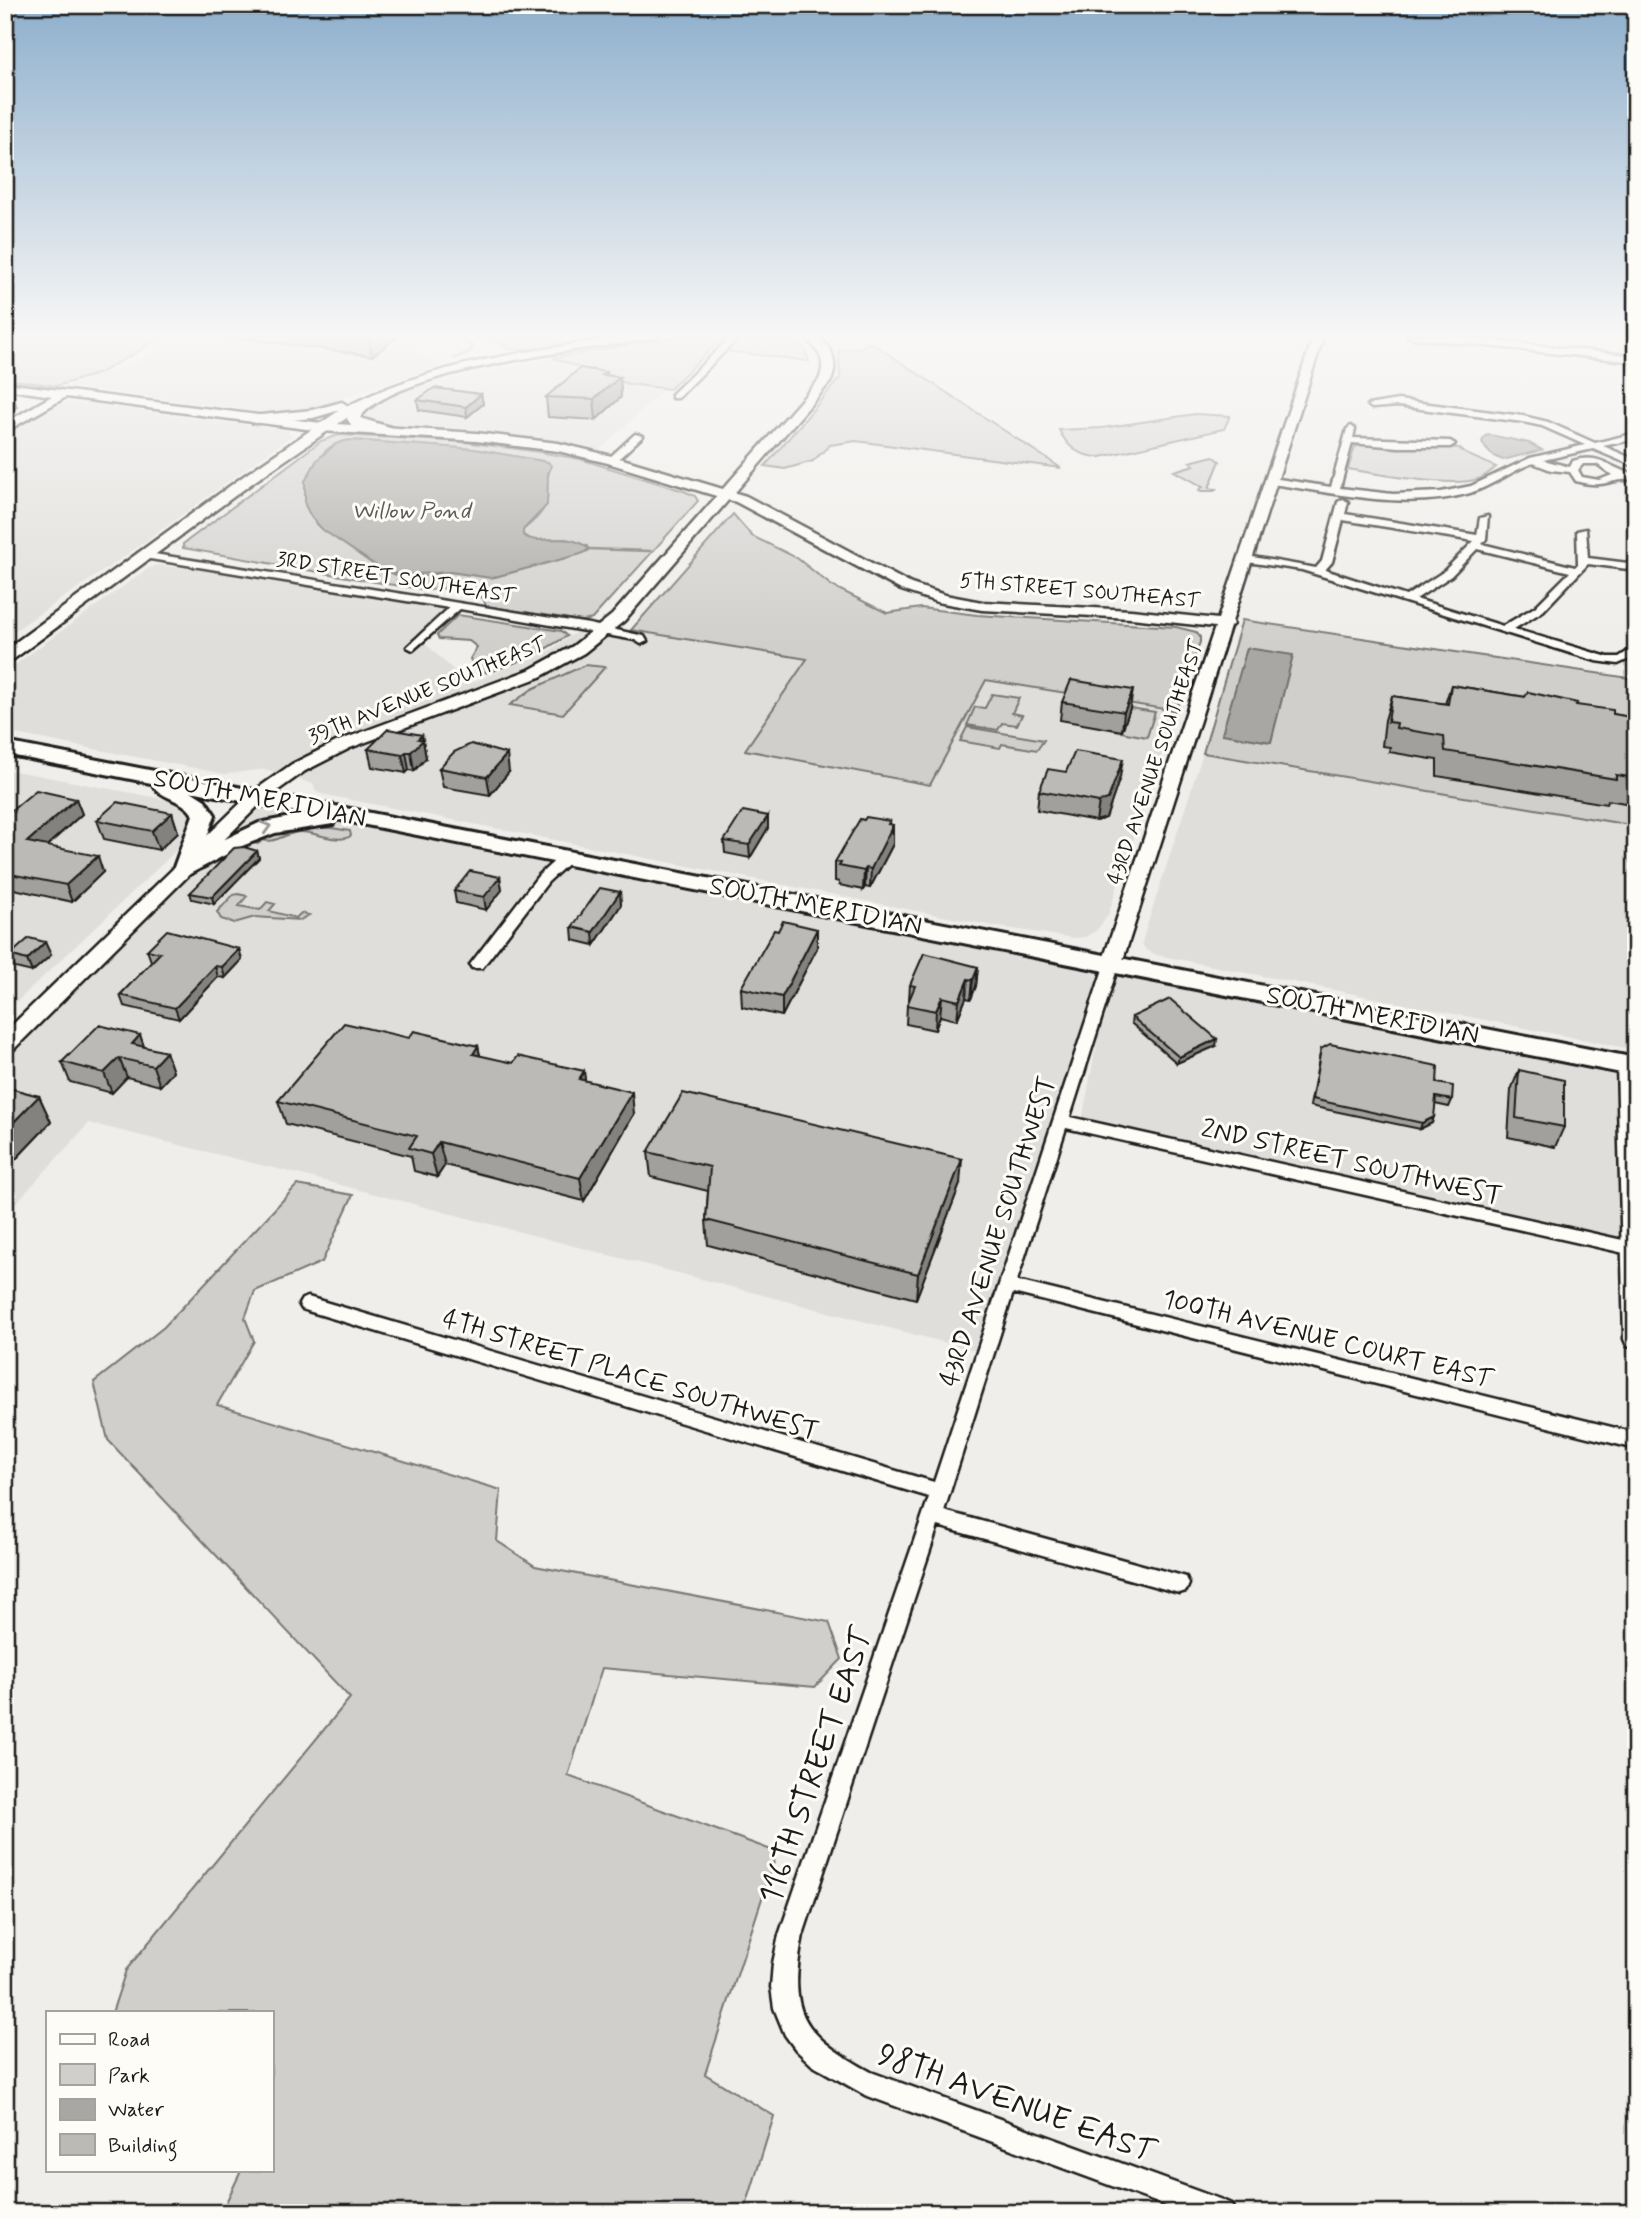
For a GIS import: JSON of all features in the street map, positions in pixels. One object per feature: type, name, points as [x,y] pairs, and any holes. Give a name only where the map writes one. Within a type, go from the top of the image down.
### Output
[{"type":"main road","points":[[5,658],[142,555],[306,439]]},
{"type":"main road","name":"39TH AVENUE SOUTHEAST","points":[[257,797],[290,772],[333,749],[531,675],[581,649],[605,630],[775,439]]},
{"type":"main road","name":"SOUTH MERIDIAN","points":[[5,748],[1631,1066]]},
{"type":"main road","points":[[130,772],[182,795],[202,809],[202,826],[184,870]]},
{"type":"main road","points":[[5,1045],[257,797]]},
{"type":"main road","points":[[184,870],[245,834],[277,824],[312,820],[385,822]]},
{"type":"street","name":"5TH STREET SOUTHEAST","points":[[484,439],[528,442],[612,460],[726,494],[760,507],[906,587],[942,600],[1007,608],[1131,614],[1226,624]]},
{"type":"street","points":[[612,460],[635,439]]},
{"type":"street","name":"43RD AVENUE SOUTHEAST","points":[[1112,963],[1286,439]]},
{"type":"street","points":[[1578,439],[1636,464]]},
{"type":"street","points":[[1272,481],[1399,496],[1449,494],[1479,487],[1517,465],[1623,439]]},
{"type":"street","points":[[1335,489],[1349,440],[1450,444]]},
{"type":"street","points":[[1533,460],[1554,468],[1573,470]]},
{"type":"street","points":[[1573,470],[1576,463],[1589,461],[1612,467],[1618,475]]},
{"type":"street","points":[[1573,470],[1579,479],[1602,484],[1618,475],[1636,477]]},
{"type":"street","points":[[1317,572],[1327,562],[1343,502]]},
{"type":"street","points":[[1339,516],[1478,542],[1577,571]]},
{"type":"street","points":[[1407,600],[1447,574],[1478,542],[1485,518]]},
{"type":"street","points":[[1504,630],[1531,615],[1583,565],[1582,531]]},
{"type":"street","name":"3RD STREET SOUTHEAST","points":[[142,555],[605,630],[641,641]]},
{"type":"street","points":[[1247,559],[1317,572],[1605,660],[1628,658],[1636,649]]},
{"type":"street","points":[[1583,559],[1636,567]]},
{"type":"street","name":"39TH AVENUE SOUTHEAST","points":[[414,647],[457,606]]},
{"type":"street","points":[[477,965],[543,879],[567,857]]},
{"type":"street","name":"43RD AVENUE SOUTHWEST","points":[[932,1516],[1112,963]]},
{"type":"street","points":[[1631,1066],[1636,1339]]},
{"type":"street","name":"2ND STREET SOUTHWEST","points":[[1061,1121],[1633,1249]]},
{"type":"street","name":"100TH AVENUE COURT EAST","points":[[1007,1285],[1636,1441]]},
{"type":"street","name":"4TH STREET PLACE SOUTHWEST","points":[[308,1304],[940,1492]]},
{"type":"street","points":[[932,1516],[1179,1584]]},
{"type":"street","name":"116TH STREET EAST","points":[[799,2036],[788,2015],[784,1998],[788,1947],[932,1516]]},
{"type":"street","name":"98TH AVENUE EAST","points":[[799,2036],[818,2055],[865,2082],[1222,2213]]},
{"type":"shaded area","points":[[5,439],[288,439],[128,554],[5,637]]},
{"type":"shaded area","points":[[529,439],[612,439],[600,450]]},
{"type":"shaded area","points":[[157,565],[230,573],[459,610],[426,644],[468,684],[549,651],[588,624],[807,659],[746,750],[929,785],[986,679],[1176,711],[1108,915],[1097,930],[1085,937],[1074,938],[993,926],[321,794],[313,784],[265,769],[225,774],[5,732],[5,672],[147,569]]},
{"type":"shaded area","points":[[1203,753],[1636,826],[1636,1050],[1157,955],[1146,950],[1142,944],[1144,935]]},
{"type":"shaded area","points":[[5,769],[174,801],[185,807],[193,825],[189,836],[179,848],[5,1013]]},
{"type":"shaded area","points":[[257,797],[1636,1067],[1624,1254],[1080,1131],[1110,973],[985,1353],[294,1173],[89,1123],[5,1215],[5,1045]]},
{"type":"green space","points":[[328,439],[464,442],[539,452],[580,459],[684,491],[695,496],[698,501],[592,619],[583,621],[486,606],[483,598],[455,587],[429,590],[387,584],[183,548],[183,544],[321,441]],"holes":[[[355,440],[474,449],[546,462],[551,468],[546,503],[540,515],[523,530],[523,535],[533,540],[566,539],[587,546],[588,551],[495,577],[450,572],[424,576],[396,575],[377,567],[316,524],[305,504],[318,461],[331,446],[342,442]]]},
{"type":"green space","points":[[788,439],[1016,439],[1061,468],[856,441],[830,445],[813,461],[785,469],[765,466]]},
{"type":"green space","points":[[1064,439],[1182,439],[1101,457],[1087,455]]},
{"type":"green space","points":[[1365,444],[1459,448],[1466,454],[1496,467],[1478,479],[1451,482],[1348,469],[1355,447]]},
{"type":"green space","points":[[1213,456],[1220,461],[1209,488],[1216,489],[1214,491],[1200,491],[1203,487],[1174,471],[1194,465],[1190,462]]},
{"type":"green space","points":[[733,514],[752,536],[797,558],[832,586],[887,613],[921,608],[977,615],[1176,627],[1196,632],[1200,642],[1176,711],[986,680],[930,785],[745,750],[807,659],[631,630]]},
{"type":"green space","points":[[458,615],[561,631],[567,636],[533,656],[488,673],[476,669],[470,659],[477,647],[469,641],[439,639],[437,635]]},
{"type":"green space","points":[[1242,620],[1636,679],[1636,826],[1203,753]]},
{"type":"green space","points":[[585,665],[605,667],[563,714],[510,705],[532,689]]},
{"type":"green space","points":[[992,694],[1019,698],[1012,713],[1022,715],[1017,725],[1002,723],[998,730],[967,725],[975,707],[985,708]]},
{"type":"green space","points":[[1130,708],[1155,712],[1147,737],[1121,732]]},
{"type":"green space","points":[[967,727],[1044,740],[1037,750],[1002,744],[1000,748],[960,741]]},
{"type":"green space","points":[[296,828],[332,828],[350,831],[351,836],[339,839],[301,832],[263,840],[258,844],[248,842]]},
{"type":"green space","points":[[233,895],[247,896],[239,906],[260,910],[267,902],[275,904],[269,911],[296,918],[301,913],[309,915],[300,920],[255,917],[234,923],[221,919],[217,912]]},
{"type":"green space","points":[[297,1185],[353,1195],[322,1262],[255,1291],[245,1318],[254,1341],[217,1405],[501,1490],[497,1541],[535,1566],[829,1622],[842,1659],[815,1687],[602,1668],[568,1776],[777,1852],[705,2074],[774,2116],[744,2213],[221,2213],[241,2172],[273,2172],[273,2011],[113,2011],[126,1970],[350,1698],[108,1440],[94,1382],[164,1327]]},
{"type":"water","points":[[1484,439],[1507,439],[1529,443],[1542,450],[1503,460],[1488,451],[1482,442]]},
{"type":"water","name":"Willow Pond","points":[[348,440],[474,449],[548,462],[551,466],[548,473],[547,505],[523,530],[523,535],[537,540],[571,540],[589,549],[581,554],[491,578],[450,572],[402,575],[384,571],[323,530],[311,517],[305,505],[305,481],[317,460],[336,444]]},
{"type":"water","points":[[1247,648],[1293,655],[1271,742],[1222,734]]},
{"type":"building","points":[[1071,680],[1133,690],[1124,712],[1062,702]]},
{"type":"building","points":[[1451,685],[1525,697],[1528,692],[1577,703],[1576,705],[1613,710],[1613,714],[1636,718],[1636,778],[1616,775],[1616,779],[1445,751],[1444,736],[1396,728],[1397,723],[1388,722],[1392,696],[1448,704]]},
{"type":"building","points":[[388,729],[422,735],[418,739],[423,740],[411,752],[402,755],[368,749]]},
{"type":"building","points":[[471,744],[507,754],[487,777],[439,768],[454,752]]},
{"type":"building","points":[[1075,751],[1123,759],[1108,799],[1099,802],[1039,791],[1048,769],[1066,772]]},
{"type":"building","points":[[36,790],[76,799],[27,842],[98,856],[66,885],[5,873],[5,816]]},
{"type":"building","points":[[117,802],[172,813],[152,831],[97,820]]},
{"type":"building","points":[[743,811],[768,816],[749,845],[724,841]]},
{"type":"building","points":[[866,817],[890,821],[888,824],[893,825],[871,869],[866,868],[864,871],[839,866],[841,863],[835,862],[860,819],[864,820]]},
{"type":"building","points":[[244,847],[257,851],[212,897],[190,893],[234,848]]},
{"type":"building","points":[[470,871],[500,877],[484,897],[454,891]]},
{"type":"building","points":[[600,888],[620,892],[593,932],[572,927]]},
{"type":"building","points":[[783,921],[817,929],[782,997],[741,988],[774,930],[778,931]]},
{"type":"building","points":[[167,930],[239,949],[222,967],[215,966],[175,1008],[120,995],[160,953],[147,950]]},
{"type":"building","points":[[29,938],[45,942],[27,960],[10,955]]},
{"type":"building","points":[[924,953],[978,967],[973,980],[968,979],[959,1001],[942,997],[936,1011],[907,1005],[915,986],[910,985]]},
{"type":"building","points":[[1170,999],[1217,1039],[1179,1057],[1132,1017]]},
{"type":"building","points":[[344,1023],[409,1038],[414,1031],[478,1046],[473,1054],[513,1063],[518,1056],[584,1071],[579,1079],[632,1092],[580,1178],[439,1142],[431,1154],[409,1148],[417,1136],[278,1101]]},
{"type":"building","points":[[99,1025],[140,1035],[132,1044],[166,1052],[153,1066],[119,1058],[104,1073],[62,1062]]},
{"type":"building","points":[[1330,1044],[1438,1066],[1437,1083],[1453,1086],[1452,1100],[1436,1097],[1434,1117],[1422,1123],[1312,1099],[1321,1049]]},
{"type":"building","points":[[1519,1070],[1564,1080],[1564,1127],[1516,1118]]},
{"type":"building","points":[[5,1087],[39,1096],[5,1131]]},
{"type":"building","points":[[683,1093],[962,1159],[918,1274],[706,1220],[710,1167],[648,1152]]},
{"type":"waterway","points":[[589,549],[650,551]]}]
